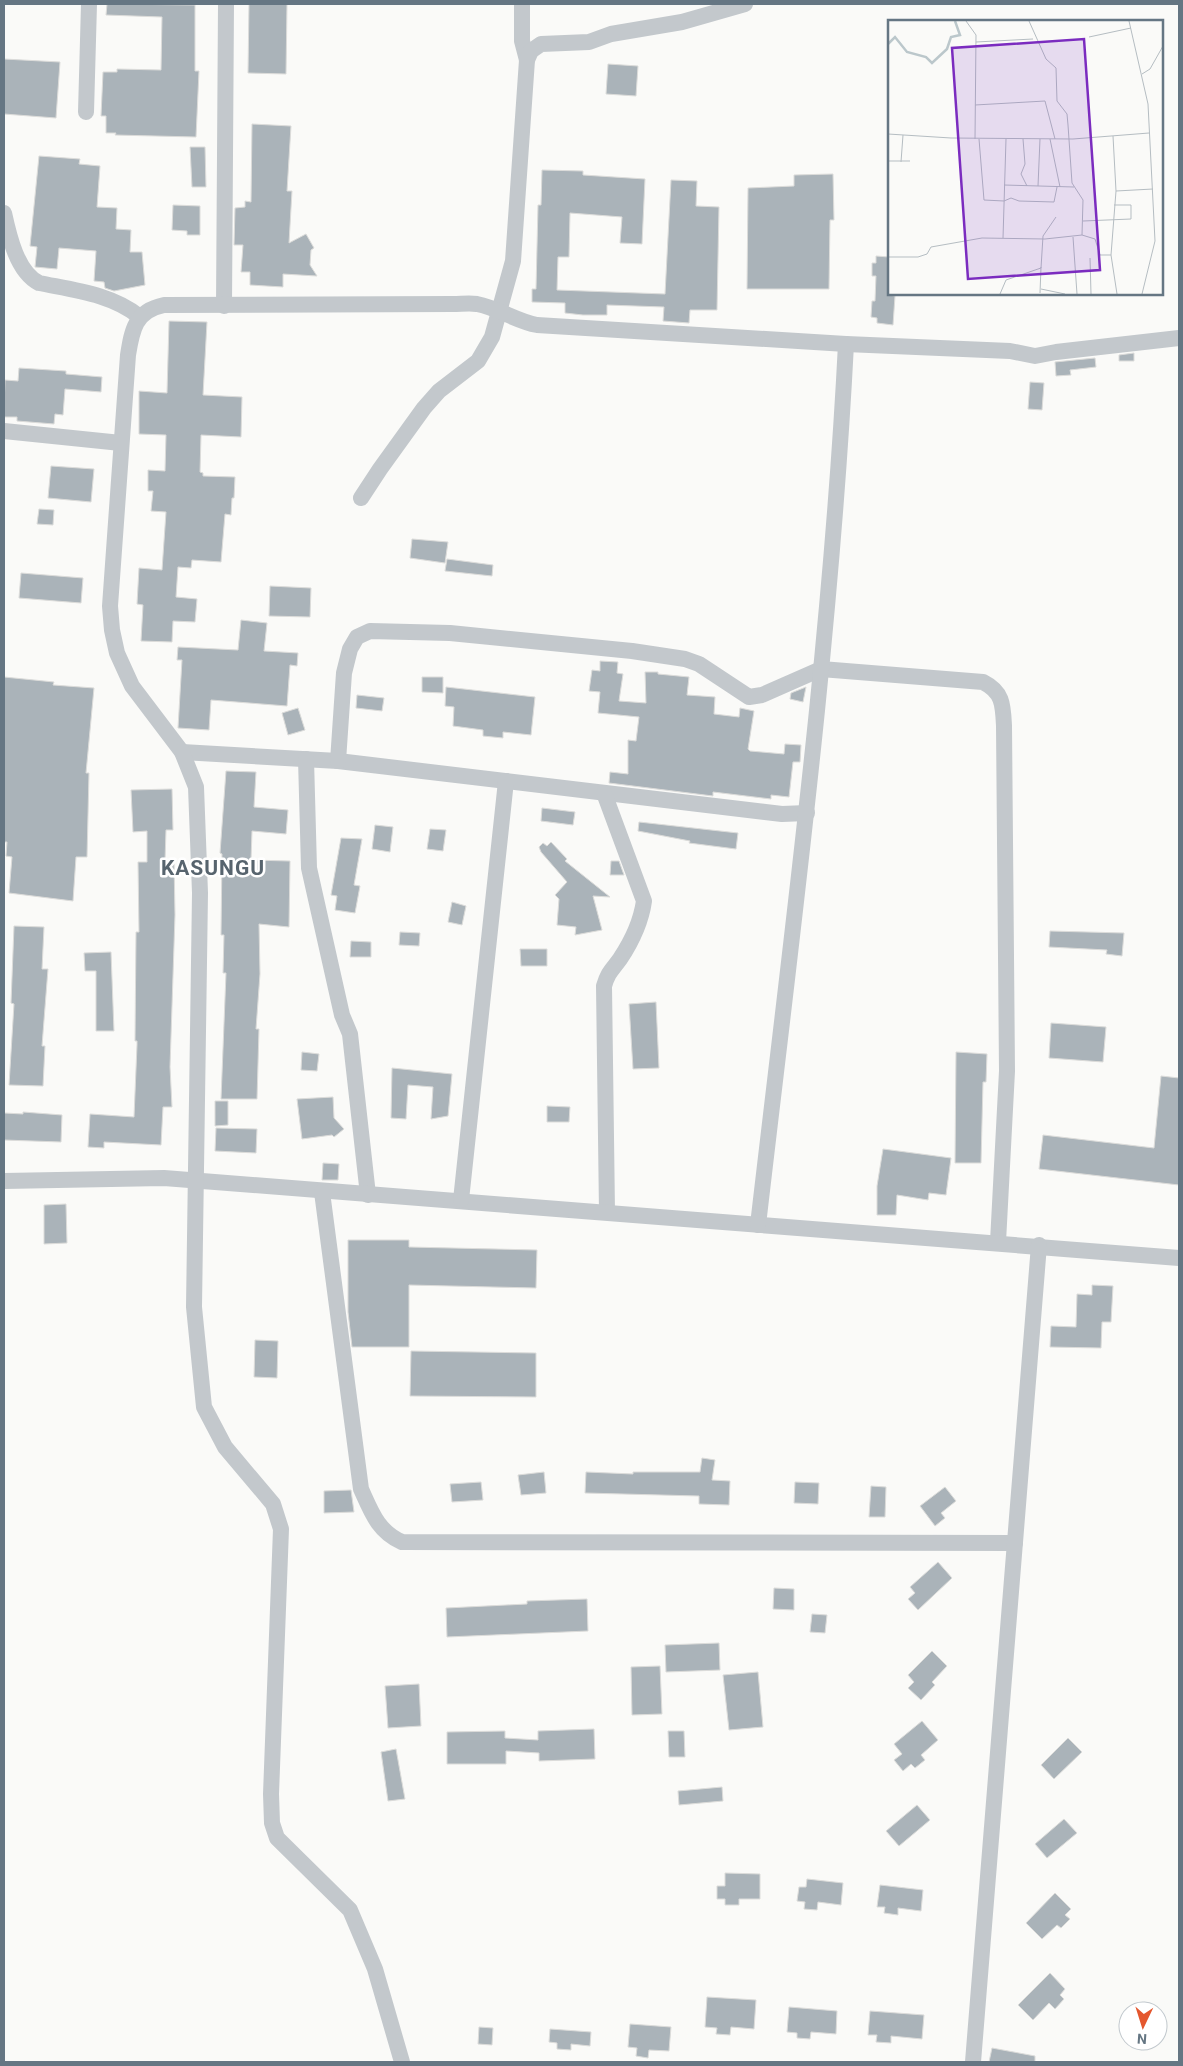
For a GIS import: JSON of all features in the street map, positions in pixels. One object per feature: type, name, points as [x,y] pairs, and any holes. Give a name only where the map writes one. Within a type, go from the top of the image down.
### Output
[{"type":"street","points":[[86,112],[89,4]]},
{"type":"street","points":[[224,306],[226,4]]},
{"type":"street","points":[[522,4],[522,41],[528,60]]},
{"type":"street","points":[[361,498],[380,468],[424,408],[439,391],[478,361],[492,337],[513,261],[528,60],[531,51],[541,44],[596,41],[611,34],[682,22],[746,4]]},
{"type":"street","points":[[4,213],[15,249],[30,279],[39,283],[112,301],[126,306],[140,317]]},
{"type":"street","points":[[402,2062],[375,1969],[350,1910],[277,1838],[272,1823],[271,1794],[281,1529],[273,1504],[225,1447],[204,1407],[194,1308],[200,893],[196,787],[182,752],[132,686],[117,653],[112,630],[110,606],[128,355],[132,333],[140,317],[151,308],[164,305],[476,304],[523,322],[537,325],[846,344],[1010,351],[1035,356],[1179,338]]},
{"type":"street","points":[[758,1225],[807,813],[840,462],[846,344]]},
{"type":"street","points":[[4,432],[122,443]]},
{"type":"street","points":[[338,761],[344,674],[350,649],[357,637],[370,631],[450,633],[632,651],[685,659],[699,664],[749,698],[762,695],[821,669],[983,682],[996,690],[1002,698],[1007,1071],[998,1242]]},
{"type":"street","points":[[182,752],[338,761],[782,814],[807,813]]},
{"type":"street","points":[[306,759],[308,868],[342,1015],[350,1034],[368,1195]]},
{"type":"street","points":[[461,1200],[506,782]]},
{"type":"street","points":[[604,793],[644,901],[642,918],[620,959],[609,971],[604,986],[607,1212]]},
{"type":"street","points":[[4,1181],[164,1178],[322,1192],[461,1200],[758,1225],[1040,1245],[1179,1258]]},
{"type":"street","points":[[322,1192],[360,1480],[378,1525],[392,1538],[402,1542],[1015,1543]]},
{"type":"street","points":[[974,2062],[1040,1245]]},
{"type":"building","points":[[107,4],[195,5],[195,71],[199,71],[196,137],[115,135],[116,133],[106,133],[106,116],[101,116],[103,72],[117,72],[117,69],[161,70],[162,17],[106,15]]},
{"type":"building","points":[[249,4],[287,4],[286,74],[248,73]]},
{"type":"building","points":[[4,59],[60,62],[56,118],[4,114]]},
{"type":"building","points":[[608,64],[638,66],[636,96],[606,94]]},
{"type":"building","points":[[252,124],[291,126],[287,191],[292,191],[289,243],[306,234],[314,248],[311,250],[310,265],[317,276],[283,274],[283,287],[250,285],[250,272],[241,272],[243,245],[234,245],[235,208],[245,207],[245,201],[251,202]]},
{"type":"building","points":[[190,147],[205,147],[206,187],[192,187]]},
{"type":"building","points":[[39,156],[80,159],[79,164],[100,166],[97,207],[117,208],[116,229],[131,230],[130,252],[142,252],[145,285],[114,291],[105,288],[104,282],[94,281],[96,251],[59,248],[57,269],[35,267],[37,247],[30,246]]},
{"type":"building","points":[[542,170],[583,171],[583,175],[645,179],[642,244],[620,243],[622,217],[570,213],[569,257],[558,257],[557,290],[665,294],[671,180],[697,181],[696,206],[719,207],[717,310],[690,310],[689,323],[663,321],[664,307],[607,305],[607,315],[583,315],[565,313],[565,303],[532,302],[532,289],[536,289],[538,205],[541,205]]},
{"type":"building","points":[[833,174],[834,220],[830,220],[829,289],[747,289],[748,188],[794,186],[794,175]]},
{"type":"building","points":[[173,205],[200,206],[200,235],[187,235],[187,231],[172,230]]},
{"type":"building","points":[[876,256],[888,257],[888,295],[895,296],[893,325],[877,323],[877,318],[871,317],[872,301],[875,301],[876,276],[872,276],[872,263],[876,263]]},
{"type":"building","points":[[169,321],[207,322],[203,395],[242,397],[241,437],[201,435],[200,472],[203,473],[203,476],[235,477],[231,515],[225,514],[221,562],[192,560],[191,568],[178,567],[176,597],[197,599],[195,622],[173,621],[172,642],[141,641],[143,605],[137,604],[139,568],[162,570],[166,512],[151,511],[153,491],[148,491],[148,470],[165,471],[166,435],[139,434],[139,391],[167,393]]},
{"type":"building","points":[[1134,353],[1134,361],[1119,361],[1119,355]]},
{"type":"building","points":[[1095,358],[1096,367],[1070,370],[1071,375],[1056,376],[1055,362]]},
{"type":"building","points":[[19,368],[66,371],[66,374],[102,377],[101,392],[65,389],[63,415],[55,414],[54,424],[17,421],[17,417],[4,417],[4,406],[5,380],[18,381]]},
{"type":"building","points":[[1030,382],[1044,383],[1042,410],[1028,409]]},
{"type":"building","points":[[51,466],[94,469],[91,502],[48,498]]},
{"type":"building","points":[[39,509],[54,510],[53,525],[37,524]]},
{"type":"building","points":[[412,539],[448,542],[445,563],[410,558]]},
{"type":"building","points":[[447,559],[493,565],[492,576],[445,571]]},
{"type":"building","points":[[21,573],[83,578],[81,603],[19,598]]},
{"type":"building","points":[[270,586],[311,588],[310,617],[269,616]]},
{"type":"building","points":[[241,620],[267,623],[264,651],[298,653],[297,666],[290,665],[287,706],[211,700],[209,730],[178,728],[182,660],[177,660],[178,647],[238,650]]},
{"type":"building","points":[[600,661],[618,662],[617,673],[623,674],[619,701],[646,703],[645,672],[658,672],[658,674],[689,677],[687,695],[715,697],[714,714],[739,717],[740,708],[754,711],[748,749],[750,751],[784,754],[785,744],[801,745],[800,762],[793,762],[789,797],[771,795],[771,799],[713,792],[713,796],[609,783],[610,772],[628,774],[628,740],[636,741],[639,717],[598,713],[600,692],[589,691],[592,670],[600,671]]},
{"type":"building","points":[[4,677],[54,682],[53,685],[94,688],[86,773],[89,773],[87,857],[76,857],[73,901],[9,893],[12,857],[6,856],[7,842],[4,842]]},
{"type":"building","points":[[422,677],[443,677],[443,693],[422,692]]},
{"type":"building","points":[[446,687],[535,697],[531,735],[503,732],[503,738],[483,736],[483,730],[453,726],[454,707],[445,706]]},
{"type":"building","points":[[806,687],[803,702],[790,699],[791,693]]},
{"type":"building","points":[[357,695],[384,698],[382,711],[356,708]]},
{"type":"building","points":[[298,708],[305,730],[288,735],[282,713]]},
{"type":"building","points":[[226,771],[256,772],[254,807],[288,810],[286,834],[252,831],[251,860],[290,861],[289,927],[259,924],[260,974],[256,1029],[259,1029],[257,1099],[221,1099],[226,973],[223,973],[224,935],[221,935],[222,854],[220,853]]},
{"type":"building","points":[[172,789],[173,830],[166,830],[165,861],[174,861],[175,915],[170,1067],[172,1107],[163,1107],[161,1145],[104,1142],[104,1148],[88,1147],[90,1114],[134,1117],[137,1045],[137,1041],[135,1041],[136,932],[139,932],[138,862],[147,862],[147,831],[133,832],[131,790]]},
{"type":"building","points":[[542,808],[575,812],[573,825],[541,821]]},
{"type":"building","points":[[639,822],[738,833],[736,849],[689,843],[690,841],[638,831]]},
{"type":"building","points":[[375,825],[393,827],[390,852],[372,849]]},
{"type":"building","points":[[430,829],[446,830],[443,851],[427,849]]},
{"type":"building","points":[[341,838],[362,839],[354,885],[360,886],[355,913],[335,910],[337,896],[331,895]]},
{"type":"building","points":[[551,842],[567,859],[565,861],[610,897],[593,896],[602,930],[575,935],[576,927],[557,925],[559,899],[555,895],[567,882],[541,852],[539,847],[543,843],[547,846]]},
{"type":"building","points":[[611,861],[619,861],[624,875],[610,875]]},
{"type":"building","points":[[452,902],[466,906],[462,925],[448,922]]},
{"type":"building","points":[[14,926],[44,927],[42,969],[48,969],[42,1046],[45,1046],[43,1086],[9,1085],[14,1004],[11,1003]]},
{"type":"building","points":[[1050,931],[1124,933],[1122,956],[1106,954],[1107,950],[1049,947]]},
{"type":"building","points":[[400,932],[420,933],[419,946],[399,945]]},
{"type":"building","points":[[351,941],[371,942],[371,957],[350,957]]},
{"type":"building","points":[[520,949],[547,949],[547,966],[521,966]]},
{"type":"building","points":[[111,952],[114,1031],[96,1031],[96,971],[85,971],[84,953]]},
{"type":"building","points":[[656,1002],[659,1068],[633,1069],[629,1004]]},
{"type":"building","points":[[1051,1023],[1106,1027],[1103,1062],[1049,1058]]},
{"type":"building","points":[[302,1052],[319,1054],[317,1071],[301,1070]]},
{"type":"building","points":[[956,1052],[987,1054],[986,1082],[983,1082],[981,1163],[955,1163]]},
{"type":"building","points":[[392,1068],[452,1074],[448,1116],[431,1119],[433,1087],[408,1085],[406,1119],[391,1118]]},
{"type":"building","points":[[1161,1076],[1179,1078],[1179,1185],[1039,1169],[1043,1135],[1154,1148]]},
{"type":"building","points":[[333,1097],[334,1118],[344,1129],[334,1137],[332,1135],[302,1139],[297,1099]]},
{"type":"building","points":[[215,1101],[228,1101],[228,1125],[215,1126]]},
{"type":"building","points":[[547,1106],[570,1107],[569,1122],[547,1122]]},
{"type":"building","points":[[23,1112],[62,1115],[61,1142],[4,1140],[4,1113],[23,1114]]},
{"type":"building","points":[[216,1128],[257,1129],[256,1153],[215,1151]]},
{"type":"building","points":[[883,1149],[951,1158],[946,1195],[929,1193],[928,1200],[897,1195],[896,1215],[877,1215],[877,1186]]},
{"type":"building","points":[[323,1163],[339,1164],[338,1180],[322,1180]]},
{"type":"building","points":[[66,1204],[67,1243],[44,1244],[44,1205]]},
{"type":"building","points":[[348,1240],[409,1240],[409,1247],[537,1250],[536,1288],[409,1285],[409,1347],[352,1347],[348,1312]]},
{"type":"building","points":[[1092,1285],[1113,1286],[1111,1322],[1102,1322],[1101,1348],[1050,1347],[1051,1326],[1076,1327],[1077,1294],[1092,1295]]},
{"type":"building","points":[[255,1340],[278,1341],[277,1378],[254,1377]]},
{"type":"building","points":[[411,1351],[536,1353],[536,1397],[410,1396]]},
{"type":"building","points":[[702,1458],[715,1460],[712,1480],[730,1481],[729,1505],[699,1504],[699,1496],[585,1493],[586,1472],[633,1474],[633,1472],[700,1472]]},
{"type":"building","points":[[544,1472],[546,1493],[521,1495],[518,1475]]},
{"type":"building","points":[[481,1482],[483,1500],[452,1502],[450,1484]]},
{"type":"building","points":[[795,1482],[819,1483],[818,1504],[794,1503]]},
{"type":"building","points":[[871,1486],[886,1487],[885,1517],[869,1517]]},
{"type":"building","points":[[945,1487],[956,1501],[941,1513],[945,1518],[935,1526],[920,1506]]},
{"type":"building","points":[[351,1490],[354,1512],[324,1513],[324,1491]]},
{"type":"building","points":[[938,1562],[952,1578],[918,1610],[908,1599],[915,1593],[910,1587]]},
{"type":"building","points":[[774,1588],[794,1589],[794,1610],[773,1609]]},
{"type":"building","points":[[587,1599],[588,1631],[447,1637],[446,1608],[527,1604],[527,1601]]},
{"type":"building","points":[[812,1614],[827,1615],[825,1633],[810,1632]]},
{"type":"building","points":[[719,1643],[720,1670],[666,1672],[665,1645]]},
{"type":"building","points":[[932,1651],[947,1666],[932,1682],[935,1685],[921,1700],[908,1688],[914,1682],[908,1675]]},
{"type":"building","points":[[660,1666],[662,1714],[632,1715],[631,1667]]},
{"type":"building","points":[[758,1672],[763,1727],[729,1730],[723,1675]]},
{"type":"building","points":[[419,1684],[421,1726],[388,1728],[385,1686]]},
{"type":"building","points":[[922,1721],[938,1740],[921,1755],[925,1760],[915,1768],[911,1764],[903,1771],[894,1760],[902,1754],[894,1744]]},
{"type":"building","points":[[594,1729],[595,1759],[539,1761],[539,1753],[506,1751],[506,1764],[447,1764],[447,1732],[505,1731],[505,1738],[538,1740],[538,1731]]},
{"type":"building","points":[[668,1731],[684,1731],[685,1757],[669,1757]]},
{"type":"building","points":[[1068,1738],[1082,1752],[1054,1779],[1041,1765]]},
{"type":"building","points":[[396,1749],[405,1799],[388,1801],[381,1752]]},
{"type":"building","points":[[722,1787],[723,1801],[679,1805],[678,1791]]},
{"type":"building","points":[[917,1805],[930,1820],[899,1846],[886,1831]]},
{"type":"building","points":[[1064,1819],[1077,1833],[1047,1858],[1035,1844]]},
{"type":"building","points":[[725,1873],[760,1874],[760,1899],[739,1899],[739,1905],[725,1905],[725,1899],[717,1899],[717,1886],[725,1886]]},
{"type":"building","points":[[807,1879],[843,1883],[841,1905],[818,1902],[817,1910],[804,1909],[805,1902],[797,1901],[799,1887],[806,1887]]},
{"type":"building","points":[[880,1885],[923,1890],[921,1911],[898,1908],[898,1915],[884,1913],[885,1907],[877,1907]]},
{"type":"building","points":[[1055,1893],[1071,1909],[1065,1915],[1070,1919],[1061,1928],[1057,1925],[1042,1939],[1026,1923]]},
{"type":"building","points":[[1050,1973],[1065,1989],[1060,1995],[1064,1999],[1055,2009],[1049,2003],[1033,2020],[1018,2005]]},
{"type":"building","points":[[707,1997],[756,2000],[754,2029],[731,2027],[730,2035],[716,2034],[717,2028],[705,2027]]},
{"type":"building","points":[[789,2007],[837,2011],[836,2034],[811,2032],[810,2039],[797,2038],[797,2033],[787,2032]]},
{"type":"building","points":[[870,2011],[924,2015],[922,2039],[891,2036],[891,2043],[876,2042],[877,2035],[868,2035]]},
{"type":"building","points":[[630,2024],[671,2027],[669,2051],[649,2050],[648,2058],[636,2056],[637,2048],[628,2047]]},
{"type":"building","points":[[479,2027],[493,2028],[492,2045],[478,2044]]},
{"type":"building","points":[[550,2029],[591,2032],[590,2046],[571,2044],[571,2050],[557,2049],[557,2043],[549,2042]]},
{"type":"building","points":[[992,2048],[1035,2056],[1035,2062],[989,2062]]},
{"type":"district","name":"KASUNGU","points":[[213,868]]}]
